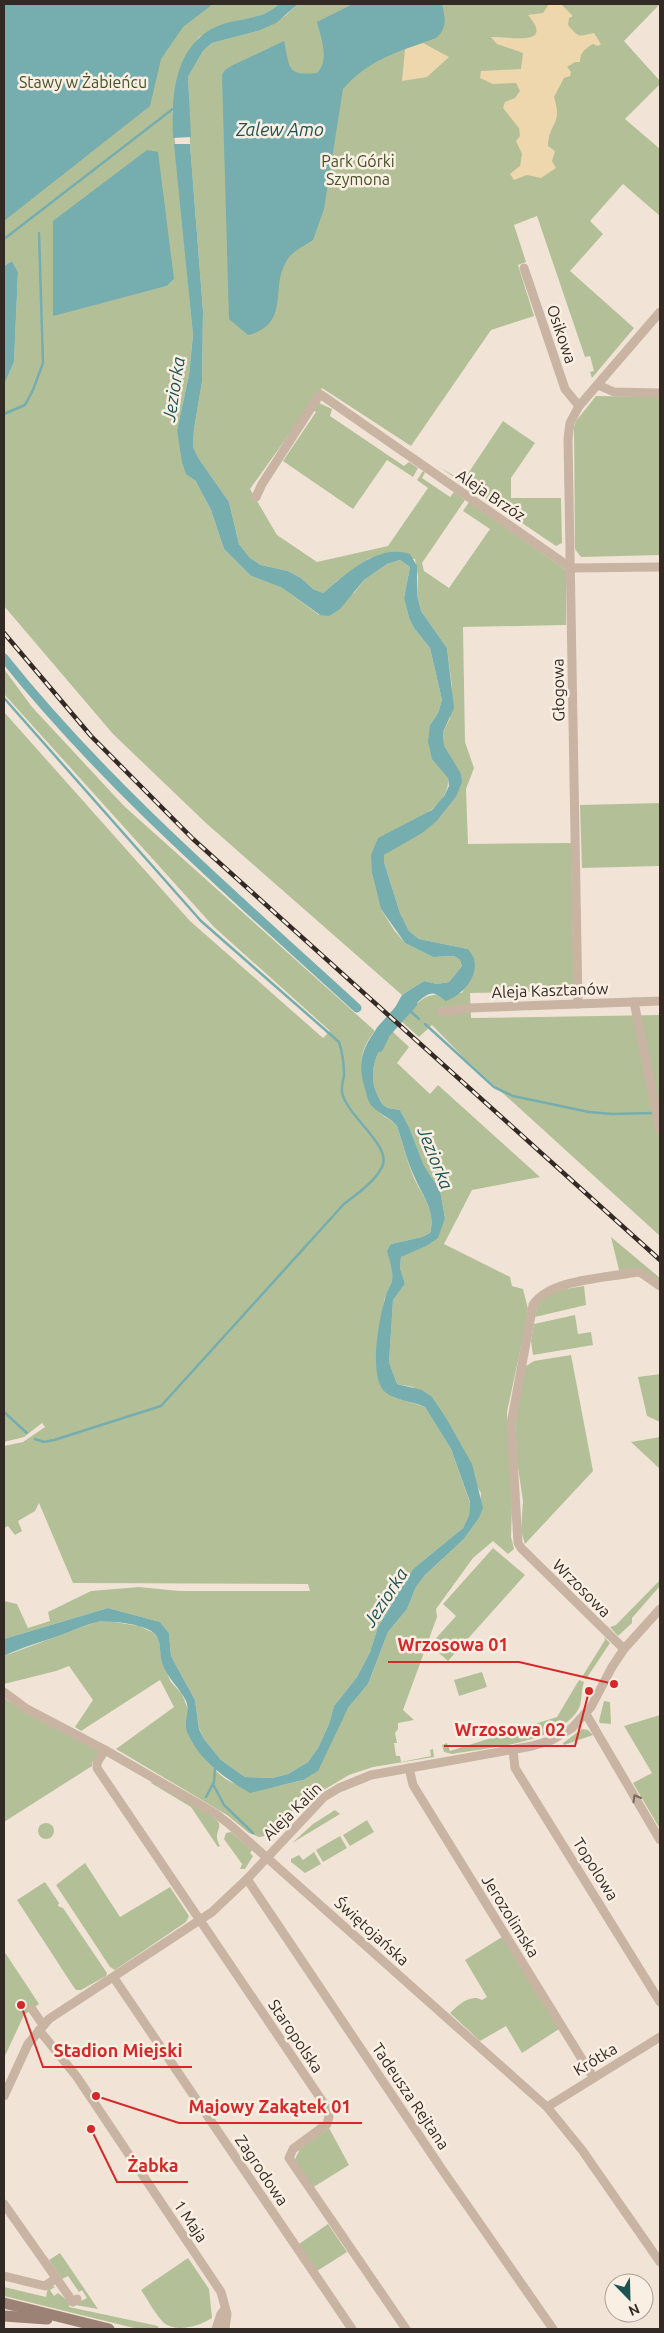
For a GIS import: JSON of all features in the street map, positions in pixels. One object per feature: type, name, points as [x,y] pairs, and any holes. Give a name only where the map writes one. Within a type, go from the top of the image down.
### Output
[{"type":"street","name":"Osikowa","points":[[524,268],[565,389],[579,406]]},
{"type":"street","name":"Głogowa","points":[[578,1004],[568,439],[570,423],[579,406],[660,312]]},
{"type":"street","points":[[598,385],[614,392],[660,393]]},
{"type":"street","name":"Aleja Brzóz","points":[[256,497],[262,484],[320,394],[571,568]]},
{"type":"street","points":[[571,568],[660,567]]},
{"type":"street","name":"Aleja Kasztanów","points":[[442,1012],[469,1008],[660,1001]]},
{"type":"street","points":[[634,1002],[660,1130]]},
{"type":"street","name":"Wrzosowa","points":[[624,1648],[521,1548],[517,1536],[512,1424],[533,1305],[538,1297],[550,1289],[640,1272],[660,1286]]},
{"type":"street","name":"Aleja Kalin","points":[[4,2096],[26,2047],[41,2028],[54,2016],[200,1922],[247,1879],[324,1797],[361,1778],[513,1750],[552,1740],[572,1728],[586,1714],[624,1648],[660,1609]]},
{"type":"street","name":"Świętojańska","points":[[4,1692],[27,1709],[105,1750],[216,1814],[267,1857],[546,2107],[582,2150],[660,2262]]},
{"type":"street","points":[[586,1714],[660,1840]]},
{"type":"street","name":"Staropolska","points":[[105,1750],[97,1763],[97,1768],[327,2108],[330,2118],[327,2124],[293,2149],[289,2158],[406,2329]]},
{"type":"street","name":"Topolowa","points":[[513,1750],[515,1768],[660,2002]]},
{"type":"street","name":"Jerozolimska","points":[[409,1768],[413,1785],[594,2077]]},
{"type":"street","name":"Tadeusza Rejtana","points":[[247,1879],[441,2168],[553,2329]]},
{"type":"street","name":"Zagrodowa","points":[[114,1978],[352,2329]]},
{"type":"street","name":"1 Maja","points":[[32,2009],[41,2028],[72,2070],[221,2292],[227,2319],[225,2329]]},
{"type":"street","name":"Krótka","points":[[546,2107],[660,2037]]},
{"type":"street","points":[[4,2204],[55,2279],[73,2302],[77,2299]]},
{"type":"street","points":[[4,2276],[45,2286],[55,2279]]},
{"type":"street","points":[[4,2303],[108,2329]]},
{"type":"street","points":[[216,2329],[220,2314],[225,2309]]},
{"type":"street","points":[[4,2316],[72,2321]]},
{"type":"green space","points":[[4,4],[279,4],[273,10],[256,17],[228,23],[199,37],[188,52],[172,109],[193,335],[189,375],[177,430],[195,480],[211,510],[224,549],[251,576],[280,586],[319,615],[354,593],[364,580],[387,564],[400,560],[410,567],[404,598],[409,618],[414,628],[430,648],[442,700],[438,713],[430,725],[448,778],[447,789],[442,799],[433,808],[411,823],[378,838],[381,909],[405,943],[433,957],[454,956],[460,960],[462,966],[449,982],[437,984],[424,981],[402,995],[207,824],[113,734],[4,606],[4,385],[14,362],[18,272],[12,261],[4,266]],"holes":[[[174,279],[167,286],[53,315]]]},
{"type":"green space","name":"Park Górki Szymona","points":[[298,4],[660,4],[624,41],[660,81],[660,84],[625,119],[660,149],[660,216],[623,184],[590,221],[603,234],[570,271],[634,328],[592,378],[590,372],[594,371],[590,356],[585,357],[537,216],[514,225],[526,262],[518,265],[534,316],[491,330],[411,446],[322,388],[250,489],[277,535],[317,562],[388,546],[428,488],[417,480],[423,471],[425,473],[422,478],[450,497],[454,492],[465,500],[422,563],[424,571],[449,588],[490,529],[463,511],[469,502],[566,570],[566,625],[463,627],[465,742],[474,768],[466,789],[468,844],[571,843],[574,991],[470,993],[471,1018],[660,1015],[660,1236],[462,1056],[432,1025],[419,1037],[401,1021],[421,1000],[427,997],[440,994],[462,993],[466,985],[468,949],[419,939],[409,931],[400,913],[384,862],[384,855],[437,821],[456,797],[450,755],[444,745],[443,732],[450,718],[452,687],[447,648],[421,611],[417,595],[418,577],[415,559],[370,558],[323,593],[313,589],[301,578],[288,571],[261,565],[250,558],[239,544],[229,502],[199,459],[193,447],[202,382],[203,311],[190,144],[188,77],[203,51],[212,43],[258,31],[285,16]]},
{"type":"green space","points":[[596,396],[660,397],[660,555],[581,557],[575,549],[574,427],[576,421]]},
{"type":"green space","points":[[319,403],[332,409],[330,416],[404,466],[409,462],[418,468],[413,477],[387,460],[353,509],[283,461],[316,412],[312,409]]},
{"type":"green space","points":[[503,421],[535,443],[511,478],[511,498],[561,498],[562,543],[556,546],[439,467],[463,481]]},
{"type":"green space","points":[[4,669],[32,707],[124,806],[375,1031],[369,1039],[362,1056],[361,1064],[364,1080],[376,1109],[397,1126],[412,1172],[430,1210],[430,1233],[422,1237],[391,1244],[393,1279],[385,1297],[377,1341],[393,1397],[425,1407],[451,1449],[470,1503],[469,1515],[463,1528],[413,1569],[378,1627],[370,1652],[357,1677],[334,1706],[329,1724],[318,1748],[308,1762],[288,1774],[272,1778],[245,1777],[221,1760],[204,1739],[199,1728],[195,1700],[171,1656],[169,1633],[160,1622],[108,1608],[4,1639],[4,1601],[17,1604],[28,1628],[50,1621],[48,1612],[91,1591],[139,1587],[179,1591],[310,1591],[308,1584],[73,1583],[39,1503],[35,1511],[18,1521],[22,1531],[15,1535],[8,1526],[4,1528],[4,1446],[23,1442],[45,1427],[42,1423],[24,1437],[4,1442],[4,712],[190,921],[323,1038],[330,1031],[214,927],[4,694]]},
{"type":"green space","points":[[660,803],[660,866],[582,868],[580,805]]},
{"type":"green space","points":[[392,1031],[409,1047],[397,1063],[430,1094],[438,1085],[540,1177],[472,1190],[444,1244],[510,1277],[512,1286],[523,1289],[528,1309],[507,1412],[512,1506],[511,1537],[514,1549],[508,1554],[493,1541],[473,1558],[436,1609],[437,1617],[403,1710],[414,1720],[398,1723],[398,1729],[395,1733],[397,1743],[394,1743],[396,1756],[400,1756],[401,1762],[431,1756],[430,1750],[433,1749],[434,1757],[373,1767],[349,1775],[310,1798],[301,1801],[271,1835],[259,1837],[249,1833],[227,1815],[116,1749],[174,1707],[160,1680],[81,1731],[75,1727],[93,1700],[69,1666],[4,1684],[4,1656],[96,1622],[108,1621],[139,1626],[154,1633],[159,1640],[162,1663],[171,1682],[182,1694],[207,1756],[214,1768],[223,1777],[233,1783],[256,1788],[303,1780],[348,1708],[368,1684],[388,1632],[407,1609],[416,1587],[425,1575],[464,1539],[479,1518],[481,1493],[413,1387],[397,1384],[389,1362],[393,1300],[405,1284],[400,1268],[401,1257],[413,1250],[445,1218],[440,1190],[424,1167],[409,1127],[400,1110],[385,1106],[380,1100],[375,1087],[373,1070],[375,1062],[382,1046]]},
{"type":"green space","points":[[611,1237],[660,1278],[660,1282],[650,1274],[622,1272],[619,1270]]},
{"type":"green space","points":[[584,1286],[586,1305],[535,1317],[538,1302],[559,1290]]},
{"type":"green space","points":[[575,1315],[578,1334],[591,1332],[593,1345],[533,1355],[531,1341],[534,1324]]},
{"type":"green space","points":[[571,1355],[593,1471],[525,1544],[521,1531],[523,1501],[517,1461],[515,1417],[526,1366],[534,1361]]},
{"type":"green space","points":[[660,1374],[660,1422],[647,1416],[638,1377]]},
{"type":"green space","points":[[660,1437],[660,1469],[631,1442]]},
{"type":"green space","points":[[493,1548],[525,1575],[448,1661],[430,1645],[456,1616],[443,1604]]},
{"type":"green space","points":[[660,1580],[660,1586],[632,1618],[632,1623],[618,1636],[610,1627],[616,1625]]},
{"type":"green space","points":[[604,1637],[610,1643],[586,1679],[582,1677],[605,1640]]},
{"type":"green space","points":[[482,1672],[487,1687],[459,1696],[454,1680]]},
{"type":"green space","points":[[579,1680],[584,1682],[579,1708],[570,1720],[556,1729],[522,1742],[452,1754],[444,1752],[442,1745],[447,1743],[450,1751],[557,1717]]},
{"type":"green space","points":[[4,1698],[34,1717],[100,1751],[98,1757],[92,1762],[92,1766],[4,1822]]},
{"type":"green space","points":[[604,1701],[610,1702],[611,1724],[600,1723],[599,1721]]},
{"type":"green space","points":[[660,1715],[660,1829],[633,1783],[652,1773],[624,1726]]},
{"type":"green space","points":[[582,1729],[588,1730],[593,1735],[564,1745],[563,1743]]},
{"type":"green space","points":[[153,1780],[216,1819],[219,1823],[217,1838],[220,1846],[218,1847],[191,1807],[151,1783]]},
{"type":"green space","points":[[335,1810],[340,1814],[292,1843],[313,1824]]},
{"type":"green space","points":[[367,1820],[374,1832],[350,1846],[343,1835]]},
{"type":"green space","points":[[46,1823],[52,1825],[54,1831],[52,1837],[46,1839],[40,1837],[38,1831],[40,1825]]},
{"type":"green space","points":[[231,1832],[252,1850],[250,1853],[253,1856],[245,1869],[240,1869],[242,1864],[224,1839],[226,1833]]},
{"type":"green space","points":[[340,1836],[347,1848],[323,1862],[316,1850]]},
{"type":"green space","points":[[314,1852],[321,1864],[305,1873],[291,1862],[291,1859],[299,1855],[303,1860]]},
{"type":"green space","points":[[85,1863],[120,1917],[170,1887],[189,1916],[186,1922],[115,1970],[110,1967],[56,1885]]},
{"type":"green space","points":[[45,1882],[59,1903],[58,1906],[63,1908],[107,1973],[106,1976],[81,1990],[76,1990],[73,1986],[17,1900]]},
{"type":"green space","points":[[502,1937],[559,2029],[522,2053],[506,2026],[480,2041],[450,2013],[469,1999],[478,1998],[482,2000],[487,1997],[465,1960]]},
{"type":"green space","points":[[4,1951],[39,2004],[24,2015],[4,2058]]},
{"type":"green space","points":[[329,2128],[349,2165],[312,2188],[295,2159],[300,2149]]},
{"type":"green space","points":[[328,2224],[347,2252],[317,2271],[299,2244]]},
{"type":"green space","points":[[60,2253],[98,2309],[70,2304],[69,2307],[158,2326],[159,2329],[138,2329],[4,2296],[4,2287],[46,2297],[48,2287],[53,2286],[55,2287],[50,2290],[54,2296],[58,2293],[68,2301],[81,2301],[87,2298],[82,2290],[79,2292],[68,2276],[62,2279],[49,2260]]},
{"type":"green space","points":[[188,2258],[209,2289],[212,2318],[195,2326],[175,2328],[164,2323],[141,2290]]},
{"type":"sand","points":[[549,4],[561,4],[573,16],[569,18],[568,25],[575,33],[582,35],[594,33],[601,44],[598,46],[593,44],[582,53],[580,62],[575,62],[567,67],[571,72],[570,76],[564,78],[554,97],[557,113],[548,146],[555,151],[552,161],[556,168],[541,178],[527,175],[514,180],[510,174],[520,166],[522,154],[516,141],[520,136],[519,128],[503,108],[505,102],[515,98],[520,91],[516,83],[493,84],[480,78],[481,71],[521,69],[523,53],[497,44],[491,37],[526,38],[533,36],[536,32],[535,25],[528,15],[543,13]]},
{"type":"sand","points":[[423,43],[449,57],[427,77],[402,81],[405,49]]},
{"type":"water","name":"Stawy w Żabieńcu","points":[[4,4],[213,4],[183,27],[161,59],[150,106],[4,221]]},
{"type":"water","points":[[279,4],[298,4],[276,23],[258,31],[212,43],[203,51],[188,77],[191,137],[173,138],[173,102],[180,68],[187,52],[198,39],[212,29],[230,22],[263,14]]},
{"type":"water","name":"Zalew Amo","points":[[353,4],[442,4],[445,18],[444,26],[436,38],[374,63],[363,70],[343,89],[324,209],[313,240],[288,258],[279,283],[275,314],[270,323],[261,330],[248,335],[229,319],[222,75],[231,66],[284,41],[291,68],[300,73],[317,73],[321,68],[324,55],[317,22]]},
{"type":"water","points":[[174,144],[190,144],[203,311],[202,382],[193,447],[199,459],[229,502],[239,544],[250,558],[261,565],[288,571],[301,578],[313,589],[323,593],[352,569],[374,556],[398,552],[410,554],[417,566],[417,595],[421,611],[447,648],[454,708],[443,732],[444,745],[461,774],[462,782],[456,797],[437,821],[422,833],[384,855],[384,862],[400,913],[409,931],[419,939],[468,949],[474,958],[475,966],[474,973],[463,991],[446,1001],[435,994],[426,996],[401,1021],[392,1013],[402,995],[424,981],[437,984],[449,982],[462,966],[460,960],[454,956],[433,957],[405,943],[381,909],[372,872],[371,855],[378,838],[432,810],[444,796],[449,786],[448,778],[432,759],[428,742],[430,725],[438,713],[442,700],[430,648],[414,628],[409,618],[404,598],[410,567],[400,560],[387,564],[364,580],[340,609],[329,616],[320,615],[281,587],[251,576],[224,549],[211,510],[195,480],[186,474],[182,462],[177,430],[189,375],[193,335]]},
{"type":"water","points":[[147,150],[158,152],[174,279],[167,286],[53,316],[53,221]]},
{"type":"water","points":[[12,261],[18,272],[14,362],[4,385],[4,266]]},
{"type":"water","points":[[382,1023],[392,1031],[382,1046],[375,1062],[373,1079],[375,1087],[380,1100],[385,1106],[400,1110],[409,1127],[424,1166],[440,1190],[445,1218],[438,1238],[428,1245],[401,1257],[400,1268],[405,1284],[393,1300],[389,1362],[397,1384],[422,1390],[432,1397],[446,1418],[472,1464],[483,1508],[479,1518],[464,1539],[425,1575],[416,1587],[407,1609],[388,1632],[368,1684],[348,1708],[318,1771],[303,1780],[250,1793],[232,1782],[215,1768],[199,1753],[193,1744],[186,1730],[188,1710],[186,1701],[164,1668],[160,1644],[155,1634],[144,1628],[127,1624],[97,1622],[4,1656],[4,1639],[108,1608],[160,1622],[169,1633],[171,1656],[195,1700],[199,1729],[204,1739],[221,1760],[245,1777],[272,1778],[288,1774],[308,1762],[318,1748],[329,1724],[334,1706],[357,1677],[370,1652],[378,1627],[413,1569],[463,1528],[469,1515],[470,1502],[451,1449],[425,1407],[389,1395],[380,1384],[377,1374],[376,1347],[380,1320],[392,1281],[387,1251],[391,1244],[422,1237],[430,1233],[431,1225],[428,1204],[410,1166],[397,1126],[371,1105],[362,1079],[361,1062],[363,1054],[370,1038]]},
{"type":"waterway","points":[[4,239],[174,108]]},
{"type":"waterway","points":[[4,414],[25,405],[43,363],[39,233]]},
{"type":"waterway","points":[[4,658],[85,751],[129,796],[219,882],[357,1008]]},
{"type":"waterway","points":[[4,698],[201,921],[339,1042],[344,1067],[342,1090],[345,1101],[375,1140],[384,1159],[379,1173],[343,1205],[161,1406],[54,1440],[44,1442],[35,1439]]},
{"type":"waterway","name":"Jeziorka","points":[[377,1045],[383,1032],[410,1002]]},
{"type":"waterway","points":[[407,1008],[419,1019]]},
{"type":"waterway","points":[[425,1024],[494,1087],[513,1096],[589,1112],[612,1114],[652,1113]]},
{"type":"waterway","points":[[4,1412],[27,1433]]},
{"type":"waterway","points":[[206,1797],[214,1782],[215,1768]]},
{"type":"waterway","points":[[213,1784],[224,1805],[253,1833]]},
{"type":"railway","points":[[4,633],[91,736],[193,839],[660,1260]]},
{"type":"place","name":"Wrzosowa 01","points":[[614,1684]]},
{"type":"place","name":"Wrzosowa 02","points":[[589,1691]]},
{"type":"place","name":"Stadion Miejski","points":[[21,2005]]},
{"type":"place","name":"Majowy Zakątek 01","points":[[96,2096]]},
{"type":"place","name":"Żabka","points":[[91,2129]]}]
